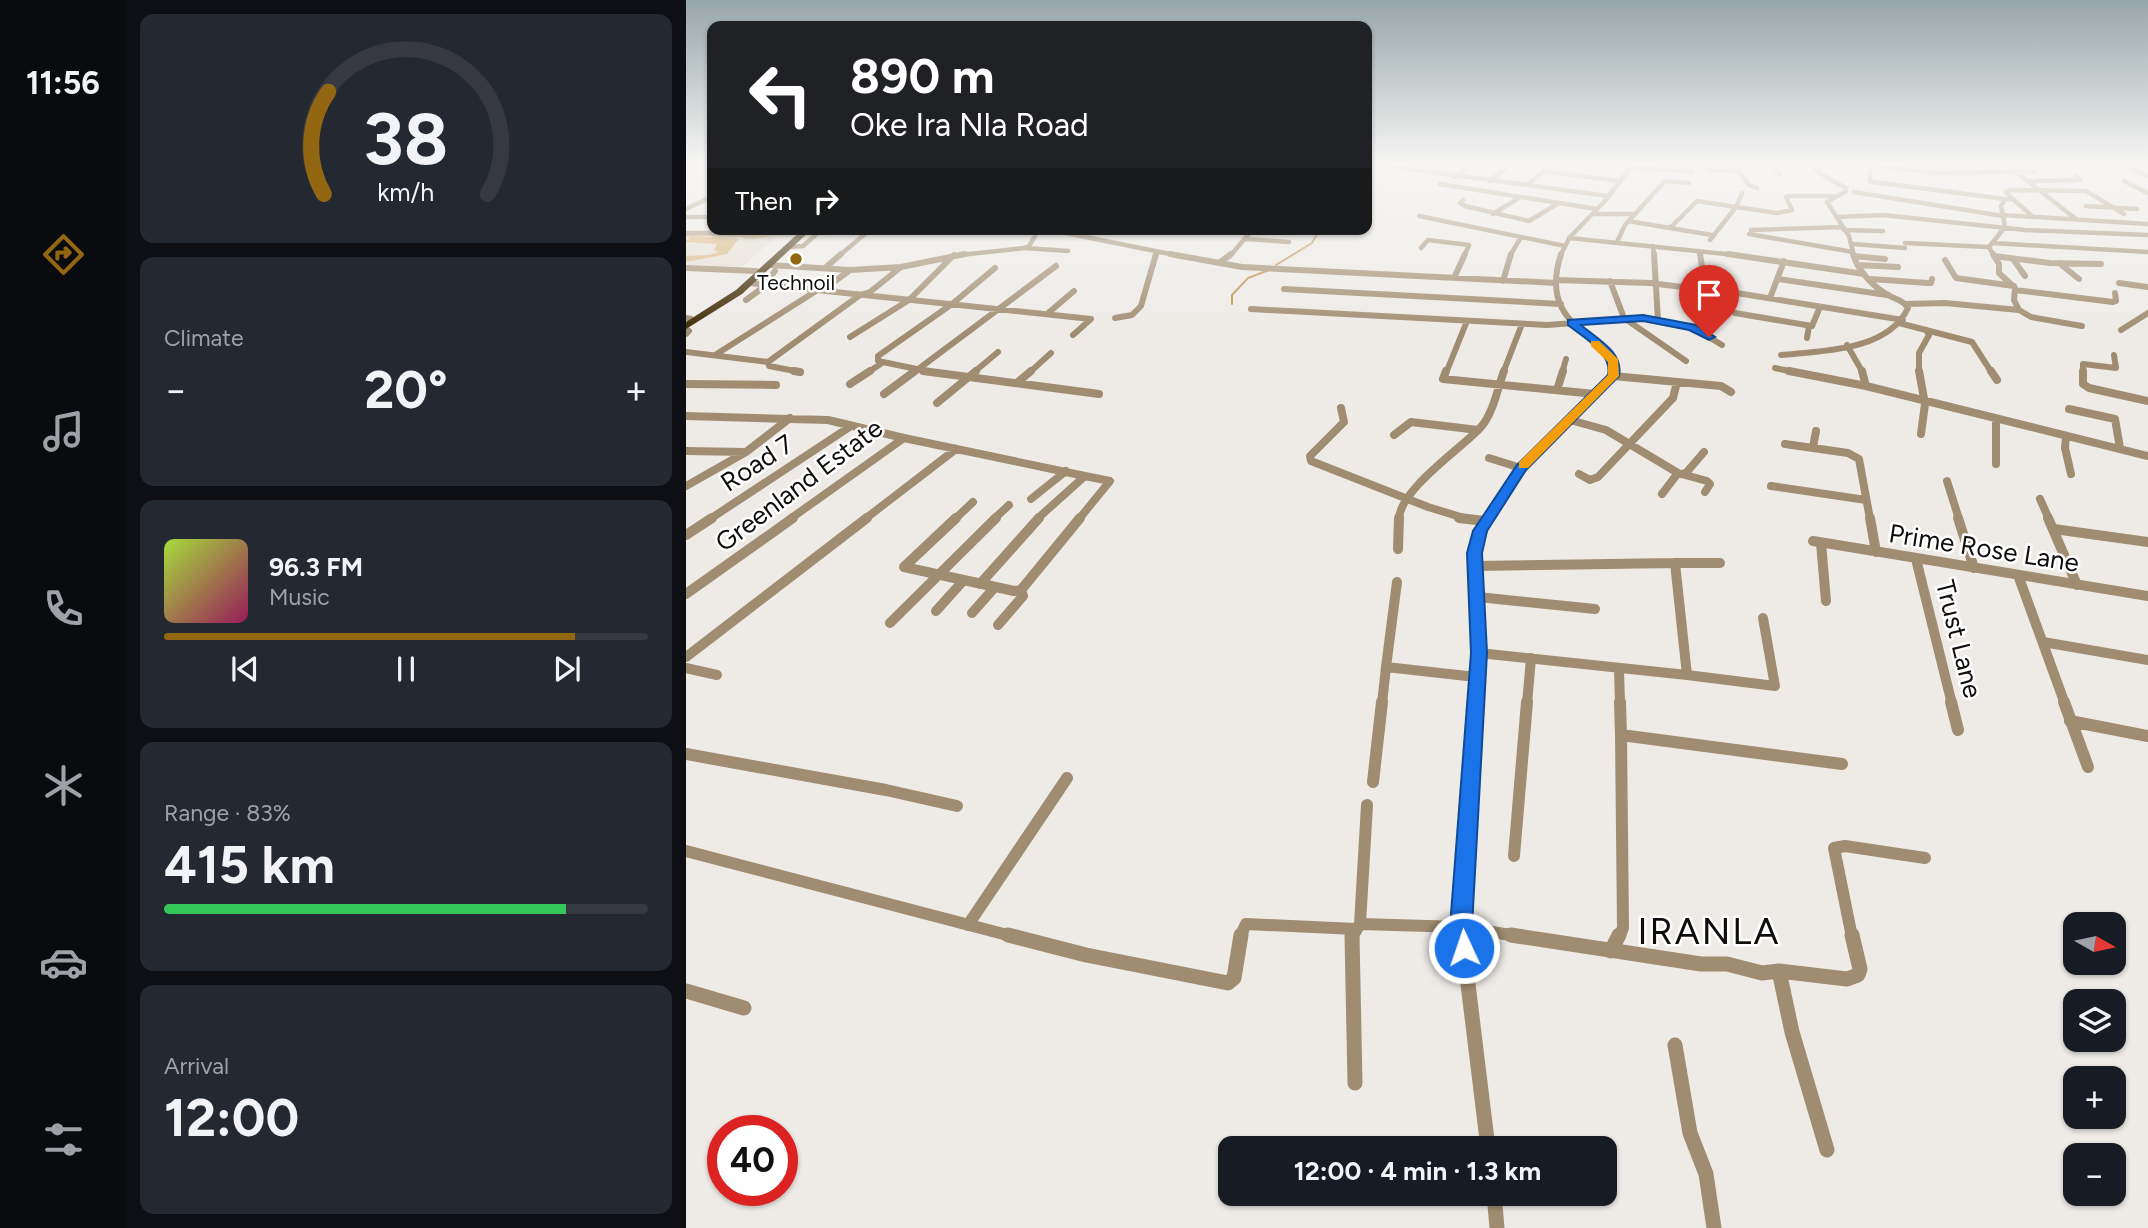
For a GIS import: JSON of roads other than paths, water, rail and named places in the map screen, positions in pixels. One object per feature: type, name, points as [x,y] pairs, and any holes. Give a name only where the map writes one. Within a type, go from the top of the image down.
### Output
[{"type":"highway","points":[[687,325],[730,294],[798,235]]},
{"type":"highway","points":[[687,325],[724,303],[772,268],[800,235]]},
{"type":"street","points":[[1435,219],[1521,237],[1567,242],[1617,242],[1699,251],[1928,284],[1932,279]]},
{"type":"street","points":[[1487,1136],[1461,927],[1479,653],[1477,541],[1485,521],[1521,468],[1613,376],[1615,366],[1611,355],[1566,318],[1556,281],[1567,242],[1575,228],[1585,219]]},
{"type":"street","points":[[1670,228],[1679,219]]},
{"type":"street","points":[[1617,242],[1620,230],[1628,221],[1711,237],[1726,219]]},
{"type":"street","points":[[1839,219],[1853,244],[1858,265],[1887,295]]},
{"type":"street","points":[[1927,219],[2003,228],[2148,235]]},
{"type":"street","points":[[1990,245],[2003,228],[2003,219]]},
{"type":"street","points":[[2080,219],[2148,224]]},
{"type":"street","points":[[1944,221],[1945,229]]},
{"type":"street","points":[[1883,231],[1844,228],[1750,232],[1885,258]]},
{"type":"street","points":[[686,233],[707,233]]},
{"type":"street","points":[[789,247],[803,246],[815,235]]},
{"type":"street","points":[[825,268],[863,235]]},
{"type":"street","points":[[1075,235],[1257,268],[1503,281],[1610,281],[1707,289],[1770,298],[1901,321],[1972,342],[1997,380]]},
{"type":"street","points":[[1220,263],[1248,235]]},
{"type":"street","points":[[1024,248],[1029,246],[1035,236]]},
{"type":"street","points":[[1503,281],[1510,255],[1521,237]]},
{"type":"street","points":[[1245,239],[1289,242]]},
{"type":"street","points":[[1421,248],[1428,240],[1469,244],[1454,278]]},
{"type":"street","points":[[1853,244],[1990,245],[2148,252]]},
{"type":"street","points":[[1990,245],[1999,264],[1999,273],[2015,288]]},
{"type":"street","points":[[1653,246],[1659,301],[1655,306],[1658,320]]},
{"type":"street","points":[[746,300],[764,285],[772,268],[850,270],[901,267],[954,255],[1024,248],[1068,251]]},
{"type":"street","points":[[1770,298],[1786,249]]},
{"type":"street","points":[[1699,251],[1710,315]]},
{"type":"street","points":[[1115,318],[1132,315],[1141,306],[1157,252]]},
{"type":"street","points":[[850,337],[909,300],[954,255]]},
{"type":"street","points":[[1994,256],[2059,263],[2101,264]]},
{"type":"street","points":[[2013,259],[2025,276]]},
{"type":"street","points":[[1945,260],[1956,278],[2113,302],[2116,301],[2115,293]]},
{"type":"street","points":[[2059,263],[2079,279]]},
{"type":"street","points":[[1858,265],[1898,267]]},
{"type":"street","points":[[884,394],[1056,266]]},
{"type":"street","points":[[686,352],[768,362],[860,295],[873,290],[901,267]]},
{"type":"street","points":[[686,268],[755,271]]},
{"type":"street","points":[[880,362],[878,356],[952,304],[996,268]]},
{"type":"street","points":[[715,355],[850,270]]},
{"type":"street","points":[[730,280],[740,271]]},
{"type":"street","points":[[1778,279],[1887,295],[1906,304],[1945,303],[2019,310],[2031,317],[2082,326]]},
{"type":"street","points":[[1610,281],[1624,318],[1686,361]]},
{"type":"street","points":[[750,283],[1091,319],[1073,335]]},
{"type":"street","points":[[2119,283],[2148,287]]},
{"type":"street","points":[[2015,288],[2014,300],[2019,310]]},
{"type":"street","points":[[1284,289],[1561,304]]},
{"type":"street","points":[[1047,314],[1074,291]]},
{"type":"street","points":[[1781,355],[1867,342],[1887,334],[1901,321],[1908,308],[1906,304]]},
{"type":"street","points":[[1735,313],[1809,326],[1815,324],[1820,307]]},
{"type":"street","points":[[1251,309],[1522,324],[1624,318],[1658,320],[1692,327],[1722,345]]},
{"type":"street","points":[[2121,330],[2148,313]]},
{"type":"street","points":[[1468,321],[1443,379],[1595,394]]},
{"type":"street","points":[[1398,549],[1399,510],[1432,471],[1483,425],[1522,324]]},
{"type":"street","points":[[1807,338],[1809,326]]},
{"type":"street","points":[[1921,434],[1925,401],[1916,369],[1921,348],[1929,335],[1926,330]]},
{"type":"street","points":[[1846,345],[1864,375],[1866,386]]},
{"type":"street","points":[[937,402],[998,352]]},
{"type":"street","points":[[1017,383],[1051,353]]},
{"type":"street","points":[[2114,355],[2116,368],[2083,364],[2082,384],[2089,388],[2148,401]]},
{"type":"street","points":[[1557,390],[1566,359]]},
{"type":"street","points":[[768,362],[769,366],[800,372]]},
{"type":"street","points":[[850,384],[880,362],[1100,394]]},
{"type":"street","points":[[1775,368],[1925,401],[1949,403],[1996,420],[2148,456]]},
{"type":"street","points":[[1613,376],[1721,386],[1731,392]]},
{"type":"street","points":[[1579,474],[1595,480],[1673,398],[1677,382]]},
{"type":"street","points":[[686,384],[776,385]]},
{"type":"street","points":[[1341,408],[1344,422],[1342,426],[1330,441],[1310,456],[1311,461],[1428,507],[1463,519],[1485,521]]},
{"type":"street","points":[[2069,409],[2115,419],[2120,448]]},
{"type":"street","name":"Greenland Estate","points":[[686,416],[828,419],[904,438]]},
{"type":"street","points":[[686,486],[747,452],[791,418]]},
{"type":"street","points":[[1570,419],[1606,430],[1680,474],[1709,483],[1705,492]]},
{"type":"street","points":[[1996,420],[1996,464]]},
{"type":"street","points":[[1394,435],[1411,422],[1478,430]]},
{"type":"street","name":"Road 7","points":[[686,535],[851,426]]},
{"type":"street","points":[[1813,447],[1816,431]]},
{"type":"street","points":[[2066,436],[2065,449],[2071,474]]},
{"type":"street","points":[[904,438],[1110,481],[1021,590]]},
{"type":"street","name":"Greenland Estate","points":[[686,594],[904,438]]},
{"type":"street","points":[[1785,444],[1848,453],[1858,458],[1876,552]]},
{"type":"street","points":[[686,657],[956,449]]},
{"type":"street","points":[[686,451],[747,452]]},
{"type":"street","points":[[1662,494],[1680,474],[1686,473],[1704,452]]},
{"type":"street","points":[[1489,458],[1521,468]]},
{"type":"street","points":[[1031,499],[1066,471]]},
{"type":"street","points":[[980,584],[1027,528],[1085,476]]},
{"type":"street","points":[[1947,481],[1974,568]]},
{"type":"street","points":[[1771,486],[1866,500]]},
{"type":"street","points":[[2040,499],[2077,584]]},
{"type":"street","points":[[973,502],[904,567],[964,581],[1021,590]]},
{"type":"street","points":[[890,623],[1009,505]]},
{"type":"street","points":[[1399,510],[1428,507]]},
{"type":"street","points":[[2054,529],[2148,542]]},
{"type":"street","name":"Prime Rose Lane","points":[[1826,601],[1817,542],[2148,596]]},
{"type":"street","name":"Trust Lane","points":[[1916,559],[1958,730]]},
{"type":"street","points":[[1675,563],[1687,675]]},
{"type":"street","points":[[1476,566],[1720,563]]},
{"type":"street","points":[[2018,575],[2088,766]]},
{"type":"street","points":[[936,611],[964,581]]},
{"type":"street","points":[[1373,782],[1397,582]]},
{"type":"street","points":[[972,613],[995,587]]},
{"type":"street","points":[[998,625],[1023,596],[1021,590]]},
{"type":"street","points":[[1478,597],[1595,609]]},
{"type":"street","points":[[1479,653],[1775,686],[1776,678],[1769,659],[1763,618]]},
{"type":"street","points":[[2043,642],[2148,660]]},
{"type":"street","points":[[1514,856],[1531,658]]},
{"type":"street","points":[[1386,667],[1476,677]]},
{"type":"street","points":[[686,668],[717,676]]},
{"type":"street","points":[[1611,951],[1623,928],[1619,669]]},
{"type":"street","points":[[2070,722],[2148,736]]},
{"type":"street","points":[[1621,735],[1842,764]]},
{"type":"street","points":[[686,754],[886,790],[957,806]]},
{"type":"street","points":[[968,925],[1067,778]]},
{"type":"street","points":[[1355,1083],[1352,943],[1358,926],[1367,805]]},
{"type":"street","points":[[686,851],[968,925],[1157,971],[1228,983],[1234,978],[1239,958],[1239,939],[1246,924],[1461,927],[1700,964],[1727,964],[1762,973],[1779,971],[1847,979],[1858,975],[1860,969],[1834,848],[1845,846],[1926,858]]},
{"type":"street","points":[[1779,971],[1792,1032],[1827,1150]]},
{"type":"street","points":[[686,990],[744,1009]]},
{"type":"street","points":[[1675,1045],[1690,1133],[1706,1174],[1714,1228]]},
{"type":"street","points":[[1494,1206],[1497,1228]]},
{"type":"waterway","points":[[1276,265],[1312,243],[1317,235]]},
{"type":"waterway","points":[[1232,304],[1232,295],[1248,278],[1269,270]]},
{"type":"place","name":"Technoil","points":[[796,259]]},
{"type":"district","name":"IRANLA","points":[[1709,931]]}]
